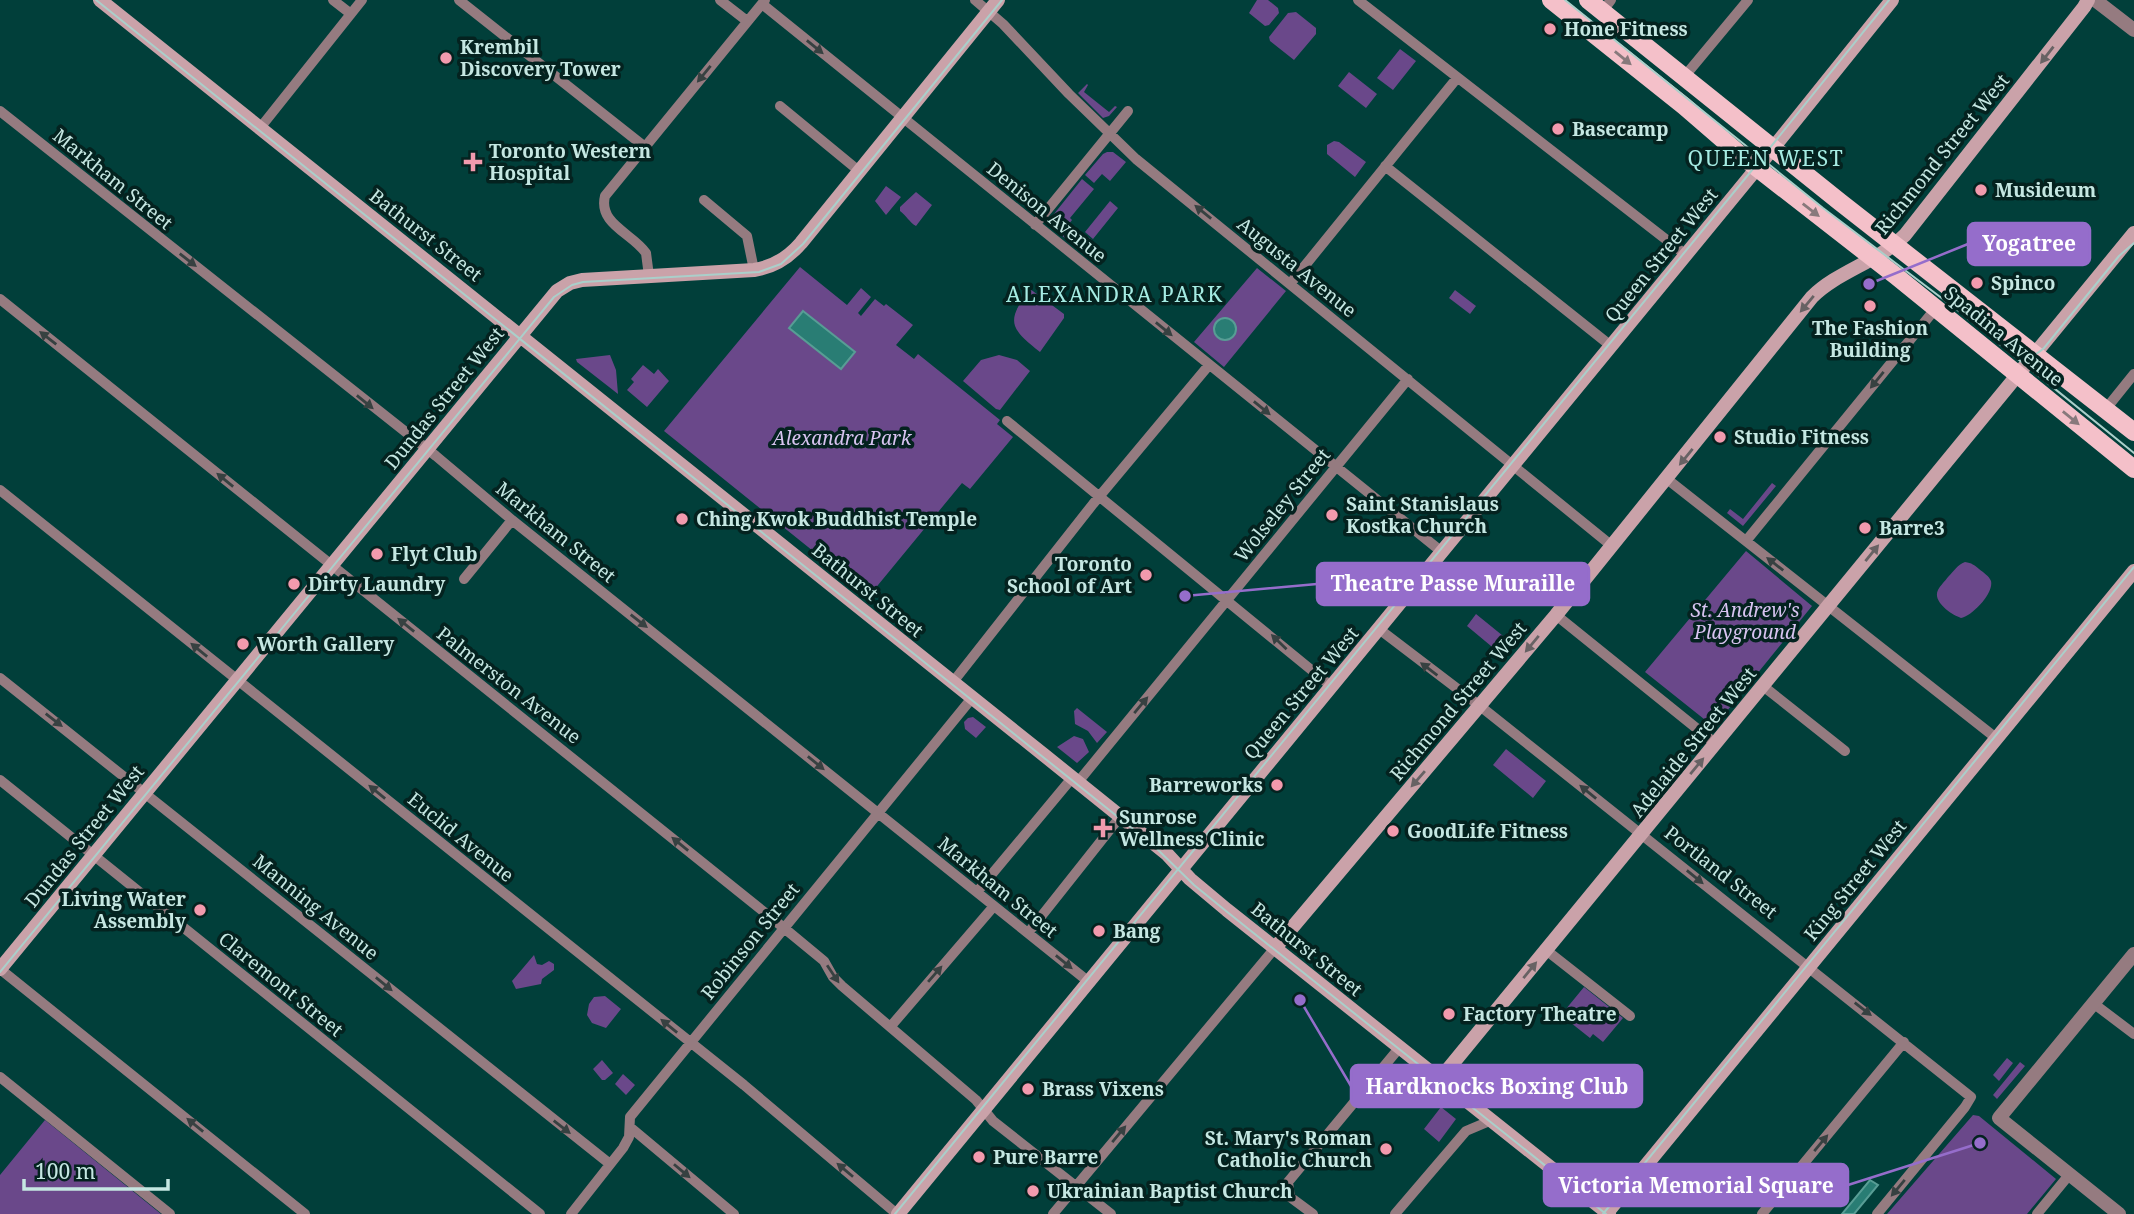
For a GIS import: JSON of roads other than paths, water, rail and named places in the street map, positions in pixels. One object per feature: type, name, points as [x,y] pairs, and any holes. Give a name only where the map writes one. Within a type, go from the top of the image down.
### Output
[{"type":"main road","name":"Bathurst Street","points":[[100,0],[1167,854],[1181,869],[1275,948],[1608,1214]]},
{"type":"main road","name":"Spadina Avenue","points":[[1551,0],[2134,469]]},
{"type":"main road","name":"Spadina Avenue","points":[[1588,0],[1606,6],[1684,77],[2134,432]]},
{"type":"main road","name":"Queen Street West","points":[[898,1214],[1686,255],[1892,0]]},
{"type":"main road","name":"Richmond Street West","points":[[1275,948],[1556,615],[1812,297],[1825,286],[1895,244],[2088,0]]},
{"type":"main road","name":"Dundas Street West","points":[[0,969],[556,291],[582,280],[754,270],[775,265],[790,255],[993,6]]},
{"type":"main road","name":"Adelaide Street West","points":[[1440,1079],[2134,233]]},
{"type":"main road","name":"King Street West","points":[[1608,1214],[2134,571]]},
{"type":"street","points":[[333,0],[351,14]]},
{"type":"street","points":[[260,128],[362,0]]},
{"type":"street","points":[[459,0],[645,147]]},
{"type":"street","points":[[720,0],[747,21]]},
{"type":"street","name":"Augusta Avenue","points":[[975,0],[993,6],[1026,46],[1136,159],[1612,546]]},
{"type":"street","points":[[1358,0],[1686,255]]},
{"type":"street","points":[[1684,77],[1748,0]]},
{"type":"street","points":[[2095,0],[2134,30]]},
{"type":"street","points":[[649,276],[646,253],[608,219],[603,206],[604,196],[763,2]]},
{"type":"street","name":"Denison Avenue","points":[[763,2],[1442,552]]},
{"type":"street","points":[[1290,284],[1457,78]]},
{"type":"street","points":[[780,106],[859,171]]},
{"type":"street","name":"Markham Street","points":[[0,111],[426,449],[1089,982]]},
{"type":"street","points":[[1035,225],[1128,111]]},
{"type":"street","points":[[1385,166],[1611,346]]},
{"type":"street","points":[[704,200],[747,236],[754,270]]},
{"type":"street","name":"Palmerston Avenue","points":[[0,299],[784,928],[824,961],[842,986],[976,1100],[993,1121],[1111,1214]]},
{"type":"street","points":[[1746,541],[1936,308]]},
{"type":"street","points":[[953,682],[1100,496],[1209,365]]},
{"type":"street","points":[[2105,410],[2134,374]]},
{"type":"street","name":"Wolseley Street","points":[[977,892],[1228,599],[1408,379]]},
{"type":"street","points":[[1007,421],[1331,685]]},
{"type":"street","points":[[1667,479],[1996,738]]},
{"type":"street","name":"Euclid Avenue","points":[[0,490],[690,1042],[898,1214]]},
{"type":"street","points":[[464,579],[512,520]]},
{"type":"street","points":[[1556,615],[1716,744]]},
{"type":"street","name":"Portland Street","points":[[1378,629],[1480,706],[1971,1097],[1877,1214]]},
{"type":"street","name":"Manning Avenue","points":[[0,678],[610,1164]]},
{"type":"street","points":[[1763,686],[1845,751]]},
{"type":"street","name":"Robinson Street","points":[[571,1214],[623,1148],[629,1137],[630,1117],[972,698]]},
{"type":"street","name":"Claremont Street","points":[[0,780],[540,1214]]},
{"type":"street","points":[[1028,933],[1121,817]]},
{"type":"street","points":[[891,1026],[994,906]]},
{"type":"street","name":"Richmond Street West","points":[[1054,1214],[1275,948]]},
{"type":"street","points":[[1546,950],[1630,1016]]},
{"type":"street","points":[[2119,1214],[1999,1118],[2134,954]]},
{"type":"street","points":[[0,969],[305,1214]]},
{"type":"street","points":[[2093,1003],[2134,1034]]},
{"type":"street","points":[[1762,1214],[1904,1042]]},
{"type":"street","points":[[1313,1214],[1290,1196],[1288,1182],[1399,1047]]},
{"type":"street","points":[[0,1077],[170,1214]]},
{"type":"street","points":[[1395,1214],[1466,1131],[1492,1120]]},
{"type":"street","points":[[630,1128],[734,1214]]},
{"type":"street","points":[[2037,1214],[2069,1175]]},
{"type":"tram line","points":[[96,0],[1153,845],[1194,885],[1606,1214]]},
{"type":"tram line","points":[[0,972],[554,297],[572,285],[583,282],[759,272],[781,264],[803,244],[1002,0]]},
{"type":"tram line","points":[[1565,0],[2134,453]]},
{"type":"tram line","points":[[895,1214],[1889,0]]},
{"type":"tram line","points":[[2013,353],[2029,356],[2044,348],[2119,256],[2134,243]]},
{"type":"tram line","points":[[1603,1214],[2134,567]]},
{"type":"place","name":"Hone Fitness","points":[[1550,29]]},
{"type":"place","name":"Krembil Discovery Tower","points":[[446,58]]},
{"type":"place","name":"Basecamp","points":[[1558,129]]},
{"type":"place","name":"Toronto Western Hospital","points":[[473,162]]},
{"type":"place","name":"Musideum","points":[[1981,190]]},
{"type":"place","name":"Spinco","points":[[1977,283]]},
{"type":"place","name":"Yogatree","points":[[1869,284]]},
{"type":"place","name":"The Fashion Building","points":[[1870,306]]},
{"type":"place","name":"Studio Fitness","points":[[1720,437]]},
{"type":"place","name":"Saint Stanislaus Kostka Church","points":[[1332,515]]},
{"type":"place","name":"Ching Kwok Buddhist Temple","points":[[682,519]]},
{"type":"place","name":"Barre3","points":[[1865,528]]},
{"type":"place","name":"Flyt Club","points":[[377,554]]},
{"type":"place","name":"Toronto School of Art","points":[[1146,575]]},
{"type":"place","name":"Dirty Laundry","points":[[294,584]]},
{"type":"place","name":"Theatre Passe Muraille","points":[[1185,596]]},
{"type":"place","name":"Worth Gallery","points":[[243,644]]},
{"type":"place","name":"Barreworks","points":[[1277,785]]},
{"type":"place","name":"Sunrose Wellness Clinic","points":[[1103,828]]},
{"type":"place","name":"GoodLife Fitness","points":[[1393,831]]},
{"type":"place","name":"Living Water Assembly","points":[[200,910]]},
{"type":"place","name":"Bang","points":[[1099,931]]},
{"type":"place","name":"Hardknocks Boxing Club","points":[[1300,1000]]},
{"type":"place","name":"Factory Theatre","points":[[1449,1014]]},
{"type":"place","name":"Brass Vixens","points":[[1028,1089]]},
{"type":"place","name":"Victoria Memorial Square","points":[[1980,1143]]},
{"type":"place","name":"St. Mary's Roman Catholic Church","points":[[1386,1149]]},
{"type":"place","name":"Pure Barre","points":[[979,1157]]},
{"type":"place","name":"Ukrainian Baptist Church","points":[[1033,1191]]},
{"type":"district","name":"QUEEN WEST","points":[[1766,158]]},
{"type":"district","name":"ALEXANDRA PARK","points":[[1115,294]]},
{"type":"park label","name":"Alexandra Park","points":[[842,438]]},
{"type":"park label","name":"St. Andrew's Playground","points":[[1745,621]]}]
